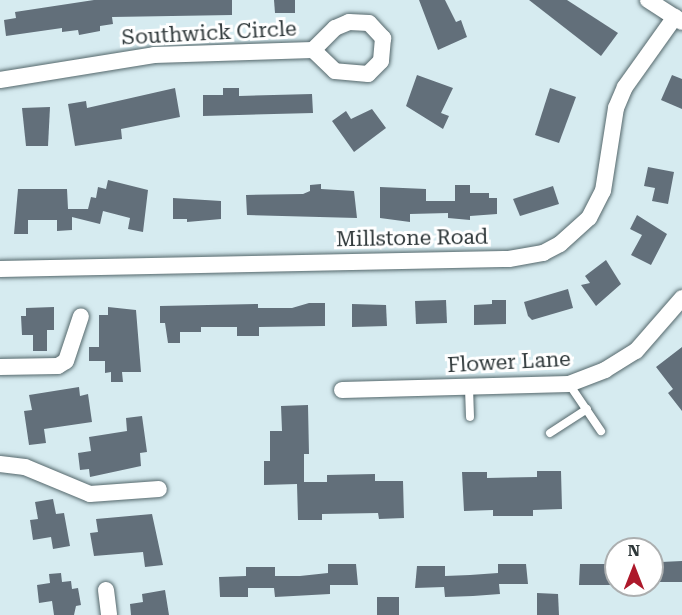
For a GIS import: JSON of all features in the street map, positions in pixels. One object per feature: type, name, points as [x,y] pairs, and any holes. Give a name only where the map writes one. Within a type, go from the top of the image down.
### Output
[{"type":"street","points":[[648,0],[679,19]]},
{"type":"street","name":"Millstone Road","points":[[0,269],[509,259],[543,253],[567,239],[589,218],[603,191],[616,108],[625,87],[679,19]]},
{"type":"street","name":"Southwick Circle","points":[[0,80],[154,55],[313,50]]},
{"type":"street","name":"Flower Lane","points":[[342,390],[569,384],[605,370],[636,351],[682,298]]},
{"type":"street","points":[[0,367],[58,366],[66,361],[81,316]]},
{"type":"street","points":[[0,464],[25,468],[90,494],[159,489]]},
{"type":"street","points":[[106,590],[109,615]]},
{"type":"lane","points":[[569,384],[601,430]]},
{"type":"lane","points":[[470,388],[470,417]]},
{"type":"lane","points":[[550,433],[587,410]]},
{"type":"building","points":[[94,0],[232,0],[232,15],[112,17],[113,24],[100,26],[100,31],[79,35],[78,30],[62,32],[62,28],[6,36],[4,20],[16,18],[15,12]]},
{"type":"building","points":[[274,0],[295,0],[295,13],[275,13]]},
{"type":"building","points":[[419,0],[445,0],[456,22],[461,20],[467,37],[438,50]]},
{"type":"building","points":[[529,0],[567,0],[618,33],[601,56]]},
{"type":"building","points":[[417,75],[453,88],[441,113],[449,116],[443,129],[406,106]]},
{"type":"building","points":[[672,75],[682,79],[682,109],[661,100]]},
{"type":"building","points":[[175,88],[180,117],[121,129],[122,139],[75,146],[68,104],[86,101],[87,108]]},
{"type":"building","points":[[223,88],[239,88],[239,96],[312,94],[313,113],[203,116],[203,95],[223,95]]},
{"type":"building","points":[[550,88],[576,97],[559,143],[535,135]]},
{"type":"building","points":[[50,107],[48,146],[26,146],[22,108]]},
{"type":"building","points":[[372,109],[386,128],[354,152],[332,121],[346,111],[351,119]]},
{"type":"building","points":[[648,167],[674,172],[668,204],[652,201],[655,188],[644,186]]},
{"type":"building","points":[[108,180],[148,190],[143,232],[128,229],[130,218],[103,211],[100,224],[72,217],[72,230],[57,231],[57,220],[28,220],[28,234],[14,234],[18,189],[67,189],[68,209],[88,209],[91,197],[96,198],[98,187],[106,189]]},
{"type":"building","points":[[321,184],[321,189],[354,191],[357,218],[247,215],[246,195],[303,194],[310,191],[310,185]]},
{"type":"building","points":[[455,185],[470,185],[470,193],[489,193],[489,198],[497,198],[497,214],[470,216],[470,220],[448,218],[448,213],[410,214],[410,222],[380,218],[380,187],[426,189],[426,201],[455,201]]},
{"type":"building","points":[[553,186],[559,204],[520,216],[513,199]]},
{"type":"building","points":[[173,198],[221,201],[221,219],[187,222],[187,219],[173,219]]},
{"type":"building","points":[[637,215],[667,234],[651,265],[631,255],[642,235],[630,229]]},
{"type":"building","points":[[606,260],[621,284],[596,306],[581,285],[590,283],[585,276]]},
{"type":"building","points":[[568,289],[573,308],[532,320],[528,316],[524,302]]},
{"type":"building","points":[[446,300],[447,323],[416,324],[415,301]]},
{"type":"building","points":[[492,300],[506,300],[506,324],[474,325],[474,305],[492,304]]},
{"type":"building","points":[[309,303],[325,303],[325,326],[259,327],[259,336],[237,336],[237,327],[201,327],[201,332],[180,332],[180,343],[168,343],[165,323],[160,323],[160,306],[258,304],[258,308],[292,308]]},
{"type":"building","points":[[352,304],[386,305],[387,326],[352,327]]},
{"type":"building","points":[[54,307],[54,330],[47,330],[47,351],[33,351],[33,335],[22,335],[21,316],[26,316],[26,308]]},
{"type":"building","points":[[108,307],[136,310],[141,372],[122,372],[123,382],[111,382],[111,372],[105,373],[105,361],[89,361],[89,347],[99,347],[99,315],[108,315]]},
{"type":"building","points":[[682,347],[682,411],[668,393],[673,389],[656,367]]},
{"type":"building","points":[[79,387],[80,396],[88,394],[92,422],[44,429],[46,443],[29,445],[24,411],[32,410],[29,395]]},
{"type":"building","points":[[308,405],[309,454],[304,454],[304,482],[327,482],[327,475],[375,474],[375,481],[403,481],[404,518],[379,519],[378,513],[322,514],[322,520],[298,520],[297,484],[264,485],[264,461],[270,461],[270,431],[282,431],[281,406]]},
{"type":"building","points":[[142,416],[147,452],[140,453],[141,466],[90,477],[89,469],[80,470],[78,453],[91,451],[89,437],[127,431],[126,418]]},
{"type":"building","points":[[537,471],[561,471],[562,509],[533,510],[533,516],[493,516],[493,510],[464,511],[462,472],[487,472],[487,478],[537,477]]},
{"type":"building","points":[[53,499],[56,514],[64,513],[70,546],[53,549],[51,537],[33,540],[30,520],[38,519],[35,502]]},
{"type":"building","points":[[152,514],[163,565],[145,567],[143,552],[94,556],[90,533],[98,532],[96,519]]},
{"type":"building","points":[[682,561],[682,582],[664,582],[664,562]]},
{"type":"building","points":[[328,564],[356,564],[358,585],[330,585],[330,594],[275,597],[274,588],[248,588],[248,597],[220,597],[219,577],[246,576],[246,567],[275,567],[275,576],[300,576],[328,573]]},
{"type":"building","points":[[498,564],[526,564],[528,584],[499,584],[500,594],[445,597],[444,587],[415,588],[417,566],[445,566],[445,576],[498,573]]},
{"type":"building","points":[[580,564],[604,564],[604,585],[579,585]]},
{"type":"building","points":[[61,573],[62,582],[71,581],[72,589],[78,588],[81,605],[76,606],[74,615],[54,615],[52,601],[39,603],[37,585],[50,583],[49,574]]},
{"type":"building","points":[[165,590],[169,615],[131,615],[130,604],[143,602],[142,594]]},
{"type":"building","points":[[537,593],[558,594],[559,615],[537,615]]},
{"type":"building","points":[[377,597],[399,597],[399,615],[377,615]]}]
